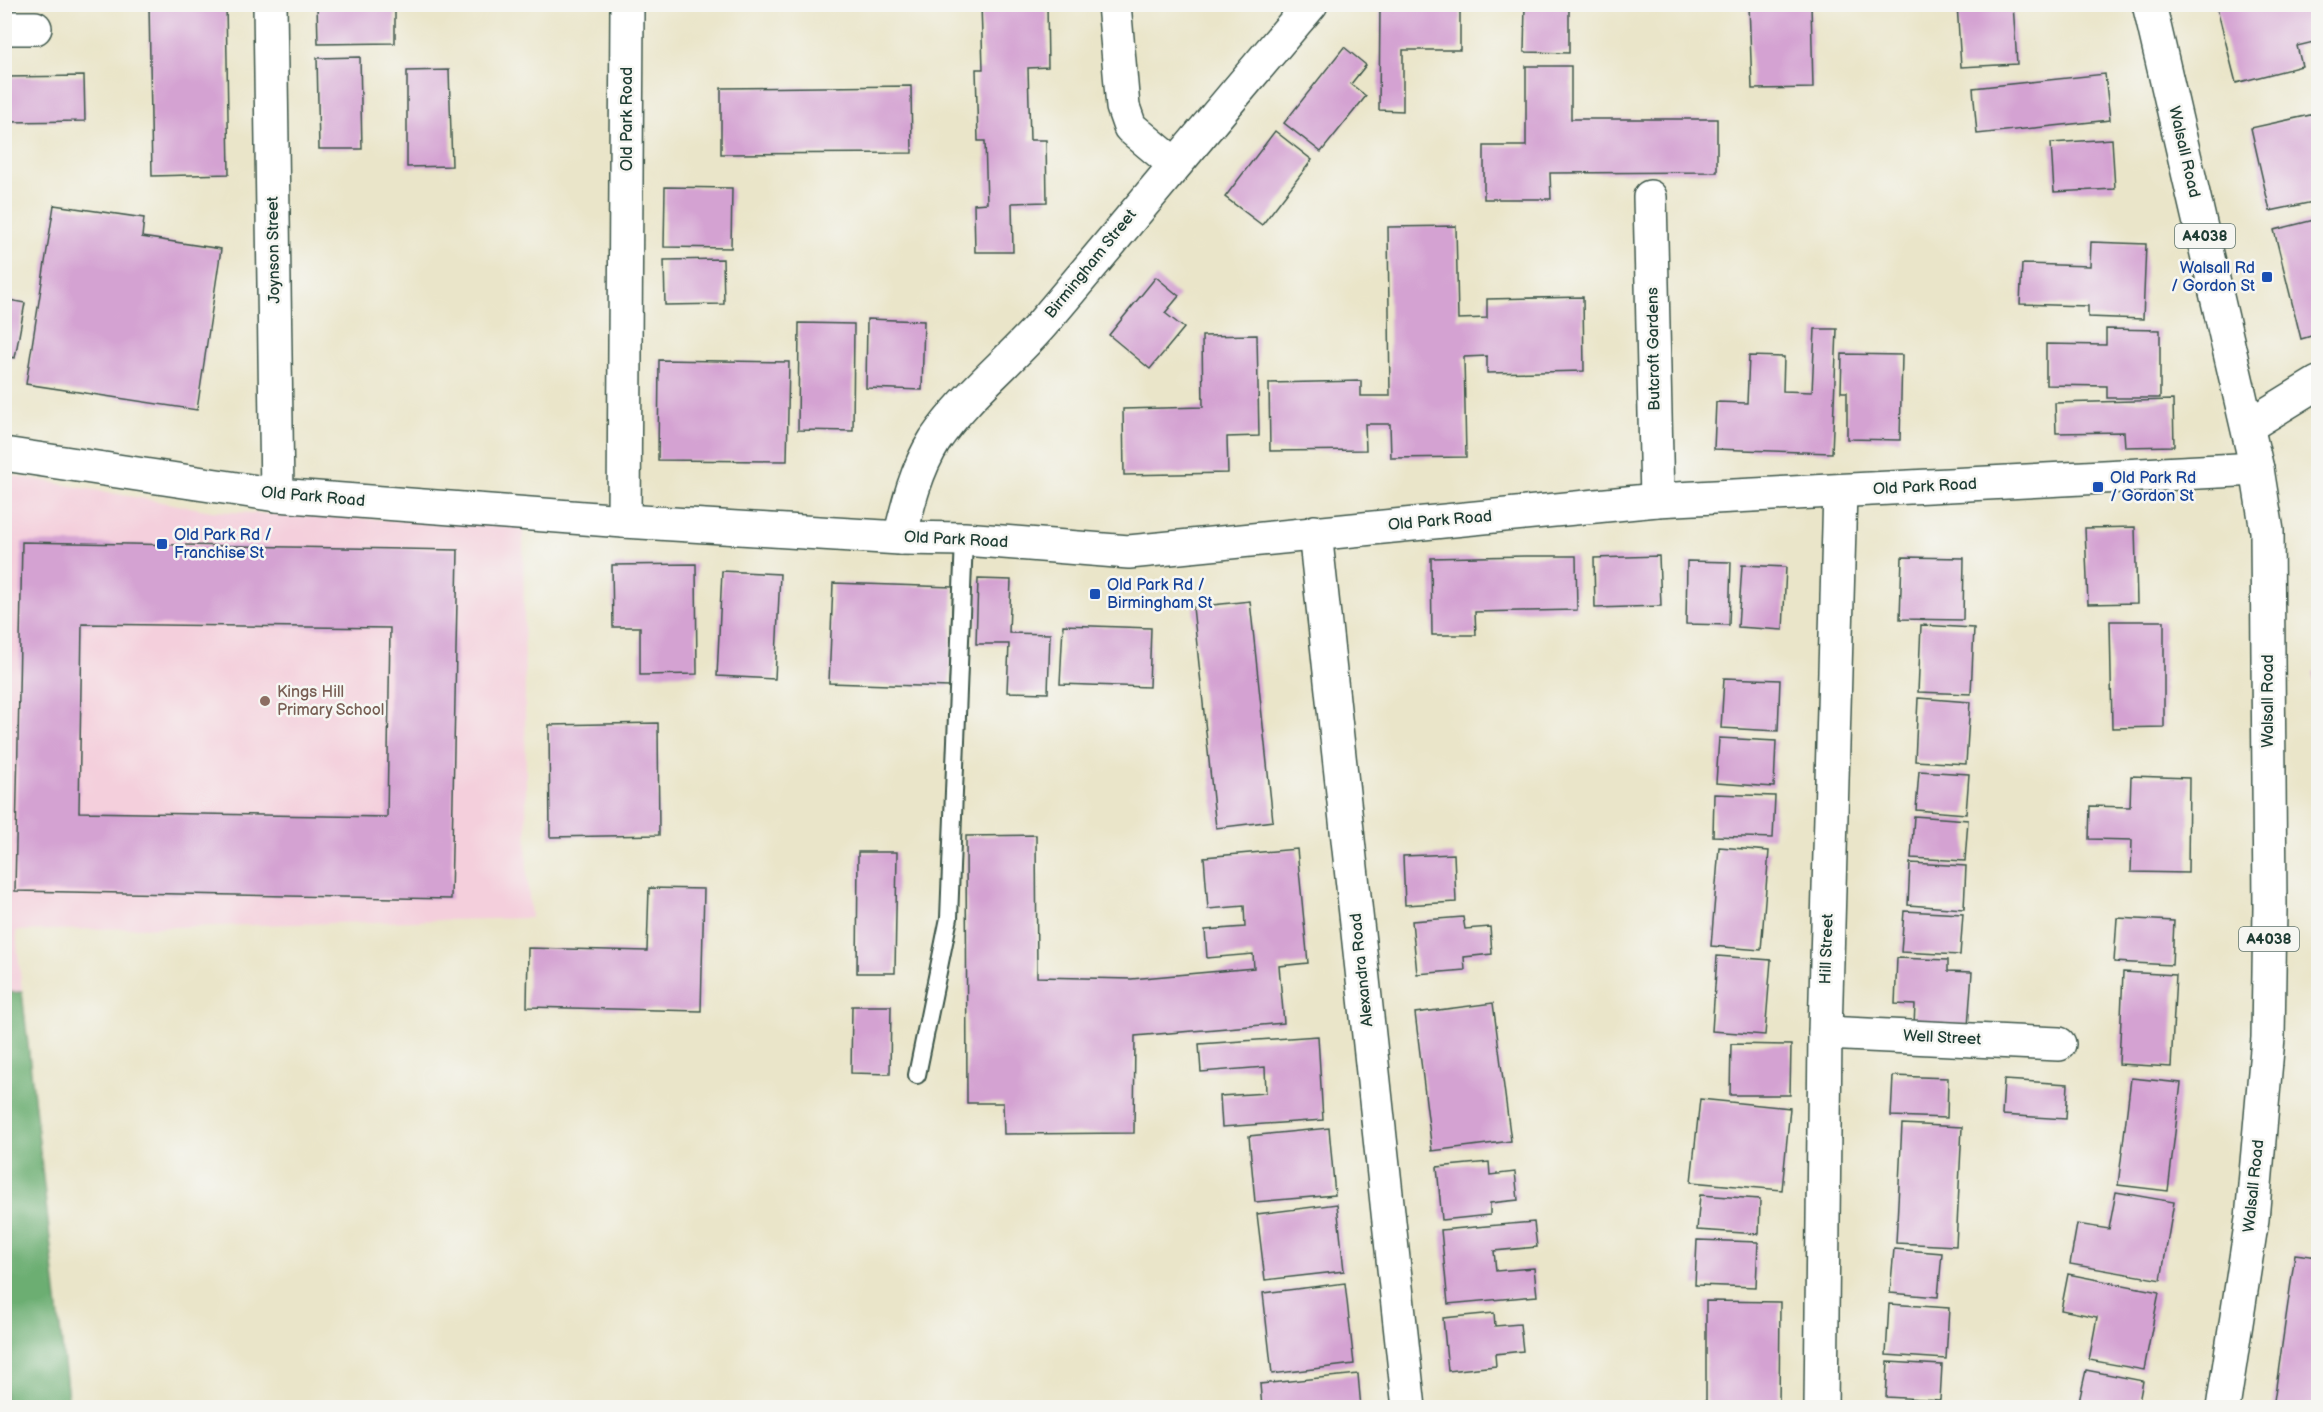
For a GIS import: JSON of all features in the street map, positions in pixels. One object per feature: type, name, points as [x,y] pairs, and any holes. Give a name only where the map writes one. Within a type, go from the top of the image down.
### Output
[{"type":"street","name":"Joynson Street","points":[[270,4],[278,495]]},
{"type":"street","points":[[1114,4],[1123,107],[1130,127],[1174,164]]},
{"type":"street","name":"Birmingham Street","points":[[900,538],[908,500],[920,469],[935,441],[960,409],[1042,324],[1174,164],[1311,4]]},
{"type":"street","name":"Walsall Road","points":[[2149,4],[2248,426],[2266,531],[2270,907],[2268,1038],[2252,1219],[2223,1407]]},
{"type":"street","name":"Old Park Road","points":[[624,521],[627,5]]},
{"type":"street","name":"Butcroft Gardens","points":[[1650,197],[1657,500]]},
{"type":"street","points":[[2248,426],[2319,383]]},
{"type":"street","name":"Old Park Road","points":[[4,453],[278,495],[624,521],[900,538],[964,539],[1129,552],[1657,500],[2257,469]]},
{"type":"street","name":"Hill Street","points":[[1821,1407],[1825,1033],[1840,491]]},
{"type":"street","name":"Alexandra Road","points":[[1315,532],[1409,1407]]},
{"type":"street","name":"Well Street","points":[[1825,1033],[2059,1044]]},
{"type":"lane","points":[[916,1076],[949,918],[964,539]]},
{"type":"shaded area","name":"Kings Hill Primary School","points":[[5,474],[212,511],[523,526],[527,876],[531,918],[16,931],[22,992],[5,993]]},
{"type":"green space","points":[[22,992],[69,1407],[5,1407],[4,993]]},
{"type":"building","points":[[149,4],[226,4],[229,174],[152,176]]},
{"type":"building","points":[[317,4],[395,4],[395,43],[318,44]]},
{"type":"building","points":[[981,4],[1047,4],[1048,67],[1028,68],[1030,140],[1046,140],[1047,202],[1012,203],[1013,252],[975,252],[974,204],[987,203],[985,141],[978,141],[976,69],[983,69]]},
{"type":"building","points":[[1380,4],[1460,4],[1460,50],[1403,50],[1403,111],[1379,110]]},
{"type":"building","points":[[1525,4],[1569,4],[1569,53],[1524,52]]},
{"type":"building","points":[[1749,4],[1811,4],[1813,88],[1752,89]]},
{"type":"building","points":[[1957,4],[2013,4],[2017,64],[1961,67]]},
{"type":"building","points":[[2216,4],[2318,4],[2318,41],[2297,46],[2302,66],[2236,83]]},
{"type":"building","points":[[1344,47],[1366,65],[1351,84],[1366,96],[1321,152],[1284,123]]},
{"type":"building","points":[[360,57],[362,149],[319,149],[317,58]]},
{"type":"building","points":[[1526,66],[1571,66],[1571,119],[1717,119],[1717,172],[1550,173],[1551,199],[1484,199],[1484,146],[1526,146]]},
{"type":"building","points":[[449,70],[452,166],[407,167],[407,71]]},
{"type":"building","points":[[2105,74],[2110,120],[1977,134],[1973,88]]},
{"type":"building","points":[[84,76],[85,121],[5,122],[5,77]]},
{"type":"building","points":[[911,86],[912,153],[721,154],[721,88]]},
{"type":"building","points":[[2315,114],[2318,130],[2318,201],[2270,211],[2251,128]]},
{"type":"building","points":[[1275,131],[1312,160],[1262,225],[1225,197]]},
{"type":"building","points":[[2112,139],[2115,189],[2054,192],[2051,143]]},
{"type":"building","points":[[665,187],[732,188],[731,248],[664,247]]},
{"type":"building","points":[[54,205],[144,218],[142,237],[221,249],[197,410],[26,384]]},
{"type":"building","points":[[2318,219],[2318,334],[2301,339],[2274,230]]},
{"type":"building","points":[[1456,226],[1458,319],[1487,318],[1487,299],[1583,297],[1584,371],[1487,373],[1487,356],[1464,357],[1466,457],[1391,458],[1390,424],[1365,424],[1366,450],[1270,451],[1269,383],[1361,381],[1361,396],[1390,396],[1388,227]]},
{"type":"building","points":[[2091,242],[2146,244],[2143,319],[2088,317],[2088,306],[2020,304],[2022,264],[2090,266]]},
{"type":"building","points":[[723,259],[724,304],[665,305],[664,260]]},
{"type":"building","points":[[1156,277],[1179,296],[1165,313],[1184,328],[1150,369],[1109,335]]},
{"type":"building","points":[[4,299],[25,303],[15,358],[4,356]]},
{"type":"building","points":[[867,319],[924,321],[922,390],[866,388]]},
{"type":"building","points":[[799,323],[854,324],[853,431],[798,430]]},
{"type":"building","points":[[1815,329],[1837,329],[1832,453],[1714,449],[1716,402],[1747,403],[1749,356],[1784,357],[1783,391],[1812,392]]},
{"type":"building","points":[[2106,329],[2160,330],[2160,398],[2107,398],[2107,386],[2046,385],[2046,344],[2106,345]]},
{"type":"building","points":[[1257,335],[1259,436],[1227,437],[1228,473],[1124,475],[1123,409],[1203,407],[1202,336]]},
{"type":"building","points":[[1842,354],[1902,355],[1900,440],[1847,439],[1847,392],[1841,392]]},
{"type":"building","points":[[659,360],[789,362],[787,461],[658,460]]},
{"type":"building","points":[[2173,400],[2174,446],[2125,447],[2124,432],[2056,433],[2055,403]]},
{"type":"building","points":[[2318,435],[2318,517],[2315,517],[2313,436]]},
{"type":"building","points":[[2135,527],[2137,603],[2088,604],[2085,528]]},
{"type":"building","points":[[22,542],[458,550],[451,899],[15,891]],"holes":[[[82,624],[390,628],[387,817],[79,812]]]},
{"type":"building","points":[[1576,556],[1577,610],[1475,612],[1476,635],[1432,635],[1431,558]]},
{"type":"building","points":[[1659,556],[1661,606],[1595,608],[1594,558]]},
{"type":"building","points":[[1902,557],[1964,558],[1963,620],[1900,619]]},
{"type":"building","points":[[1687,561],[1731,562],[1729,625],[1686,624]]},
{"type":"building","points":[[696,564],[697,674],[640,675],[640,627],[613,627],[612,565]]},
{"type":"building","points":[[1742,565],[1786,567],[1783,630],[1738,627]]},
{"type":"building","points":[[722,571],[780,574],[775,679],[717,676]]},
{"type":"building","points":[[978,579],[1011,580],[1009,633],[1050,634],[1048,693],[1007,692],[1009,644],[976,644]]},
{"type":"building","points":[[833,583],[953,587],[949,687],[829,683]]},
{"type":"building","points":[[1250,601],[1273,821],[1216,828],[1193,607]]},
{"type":"building","points":[[2110,621],[2164,621],[2164,727],[2112,728]]},
{"type":"building","points":[[1063,625],[1151,628],[1149,687],[1060,684]]},
{"type":"building","points":[[1921,625],[1974,628],[1971,694],[1918,692]]},
{"type":"building","points":[[2318,671],[2318,708],[2317,708],[2313,672]]},
{"type":"building","points":[[1724,678],[1780,680],[1778,731],[1721,728]]},
{"type":"building","points":[[1918,698],[1970,702],[1966,764],[1915,761]]},
{"type":"building","points":[[658,723],[659,835],[550,837],[549,725]]},
{"type":"building","points":[[1719,738],[1776,741],[1774,787],[1716,783]]},
{"type":"building","points":[[1919,771],[1969,774],[1966,814],[1916,810]]},
{"type":"building","points":[[2131,776],[2189,778],[2188,873],[2131,872],[2132,840],[2089,839],[2090,806],[2130,807]]},
{"type":"building","points":[[1714,794],[1775,796],[1773,838],[1713,836]]},
{"type":"building","points":[[1914,816],[1968,820],[1965,861],[1911,858]]},
{"type":"building","points":[[1036,835],[1037,977],[1131,979],[1254,968],[1253,954],[1207,958],[1205,930],[1245,927],[1244,906],[1208,909],[1204,857],[1297,849],[1308,963],[1279,966],[1284,1023],[1135,1036],[1134,1133],[1004,1134],[1003,1103],[967,1103],[966,836]]},
{"type":"building","points":[[1719,847],[1769,851],[1761,950],[1711,946]]},
{"type":"building","points":[[858,852],[897,852],[895,973],[857,973]]},
{"type":"building","points":[[1454,854],[1456,902],[1405,905],[1403,856]]},
{"type":"building","points":[[1910,863],[1966,866],[1964,909],[1908,905]]},
{"type":"building","points":[[649,888],[704,889],[701,1011],[527,1007],[528,948],[647,951]]},
{"type":"building","points":[[1904,911],[1963,914],[1960,955],[1901,952]]},
{"type":"building","points":[[1463,917],[1465,929],[1490,927],[1492,954],[1464,957],[1465,970],[1417,974],[1412,921]]},
{"type":"building","points":[[2117,918],[2174,921],[2172,965],[2114,962]]},
{"type":"building","points":[[1717,956],[1771,960],[1765,1035],[1712,1031]]},
{"type":"building","points":[[1897,958],[1948,960],[1948,971],[1972,972],[1968,1027],[1914,1024],[1915,1005],[1895,1004]]},
{"type":"building","points":[[2123,972],[2176,975],[2171,1067],[2119,1064]]},
{"type":"building","points":[[1493,1003],[1511,1141],[1432,1151],[1415,1013]]},
{"type":"building","points":[[852,1006],[891,1006],[890,1074],[851,1073]]},
{"type":"building","points":[[1318,1036],[1323,1120],[1222,1127],[1220,1096],[1266,1093],[1265,1067],[1201,1072],[1199,1044]]},
{"type":"building","points":[[1731,1044],[1791,1045],[1790,1095],[1730,1095]]},
{"type":"building","points":[[1893,1076],[1948,1078],[1947,1118],[1891,1116]]},
{"type":"building","points":[[2131,1078],[2181,1083],[2168,1191],[2118,1185]]},
{"type":"building","points":[[2004,1080],[2068,1084],[2066,1119],[2002,1115]]},
{"type":"building","points":[[1700,1099],[1790,1108],[1782,1190],[1691,1182]]},
{"type":"building","points":[[1902,1124],[1962,1127],[1956,1246],[1896,1243]]},
{"type":"building","points":[[1329,1128],[1335,1195],[1255,1202],[1249,1136]]},
{"type":"building","points":[[1489,1162],[1490,1175],[1515,1172],[1518,1200],[1490,1203],[1490,1215],[1442,1220],[1437,1167]]},
{"type":"building","points":[[2116,1192],[2174,1202],[2161,1280],[2070,1264],[2077,1224],[2109,1229]]},
{"type":"building","points":[[1700,1195],[1760,1199],[1759,1234],[1697,1230]]},
{"type":"building","points":[[1337,1204],[1344,1271],[1265,1280],[1257,1214]]},
{"type":"building","points":[[1534,1222],[1537,1247],[1494,1251],[1496,1271],[1534,1268],[1537,1296],[1448,1304],[1441,1230]]},
{"type":"building","points":[[1697,1240],[1758,1242],[1756,1287],[1695,1285]]},
{"type":"building","points":[[1894,1249],[1942,1253],[1938,1297],[1890,1293]]},
{"type":"building","points":[[2295,1254],[2318,1257],[2318,1408],[2273,1408]]},
{"type":"building","points":[[2068,1274],[2159,1292],[2144,1370],[2089,1360],[2097,1317],[2061,1310]]},
{"type":"building","points":[[1345,1283],[1354,1364],[1272,1374],[1263,1293]]},
{"type":"building","points":[[1706,1301],[1780,1302],[1779,1408],[1706,1408]]},
{"type":"building","points":[[1889,1304],[1949,1308],[1946,1359],[1886,1355]]},
{"type":"building","points":[[1494,1313],[1495,1326],[1520,1324],[1523,1351],[1495,1354],[1496,1366],[1448,1371],[1443,1318]]},
{"type":"building","points":[[1888,1362],[1942,1365],[1940,1400],[1886,1397]]},
{"type":"building","points":[[2086,1370],[2143,1381],[2138,1408],[2078,1406]]},
{"type":"building","points":[[1358,1374],[1361,1408],[1262,1408],[1260,1384]]},
{"type":"building","points":[[1888,1404],[1939,1405],[1939,1408],[1888,1408]]},
{"type":"place","name":"Walsall Rd / Gordon St","points":[[2267,277]]},
{"type":"place","name":"Old Park Rd / Gordon St","points":[[2098,487]]},
{"type":"place","name":"Old Park Rd / Franchise St","points":[[162,544]]},
{"type":"place","name":"Old Park Rd / Birmingham St","points":[[1095,594]]},
{"type":"place","name":"Kings Hill Primary School","points":[[265,701]]}]
